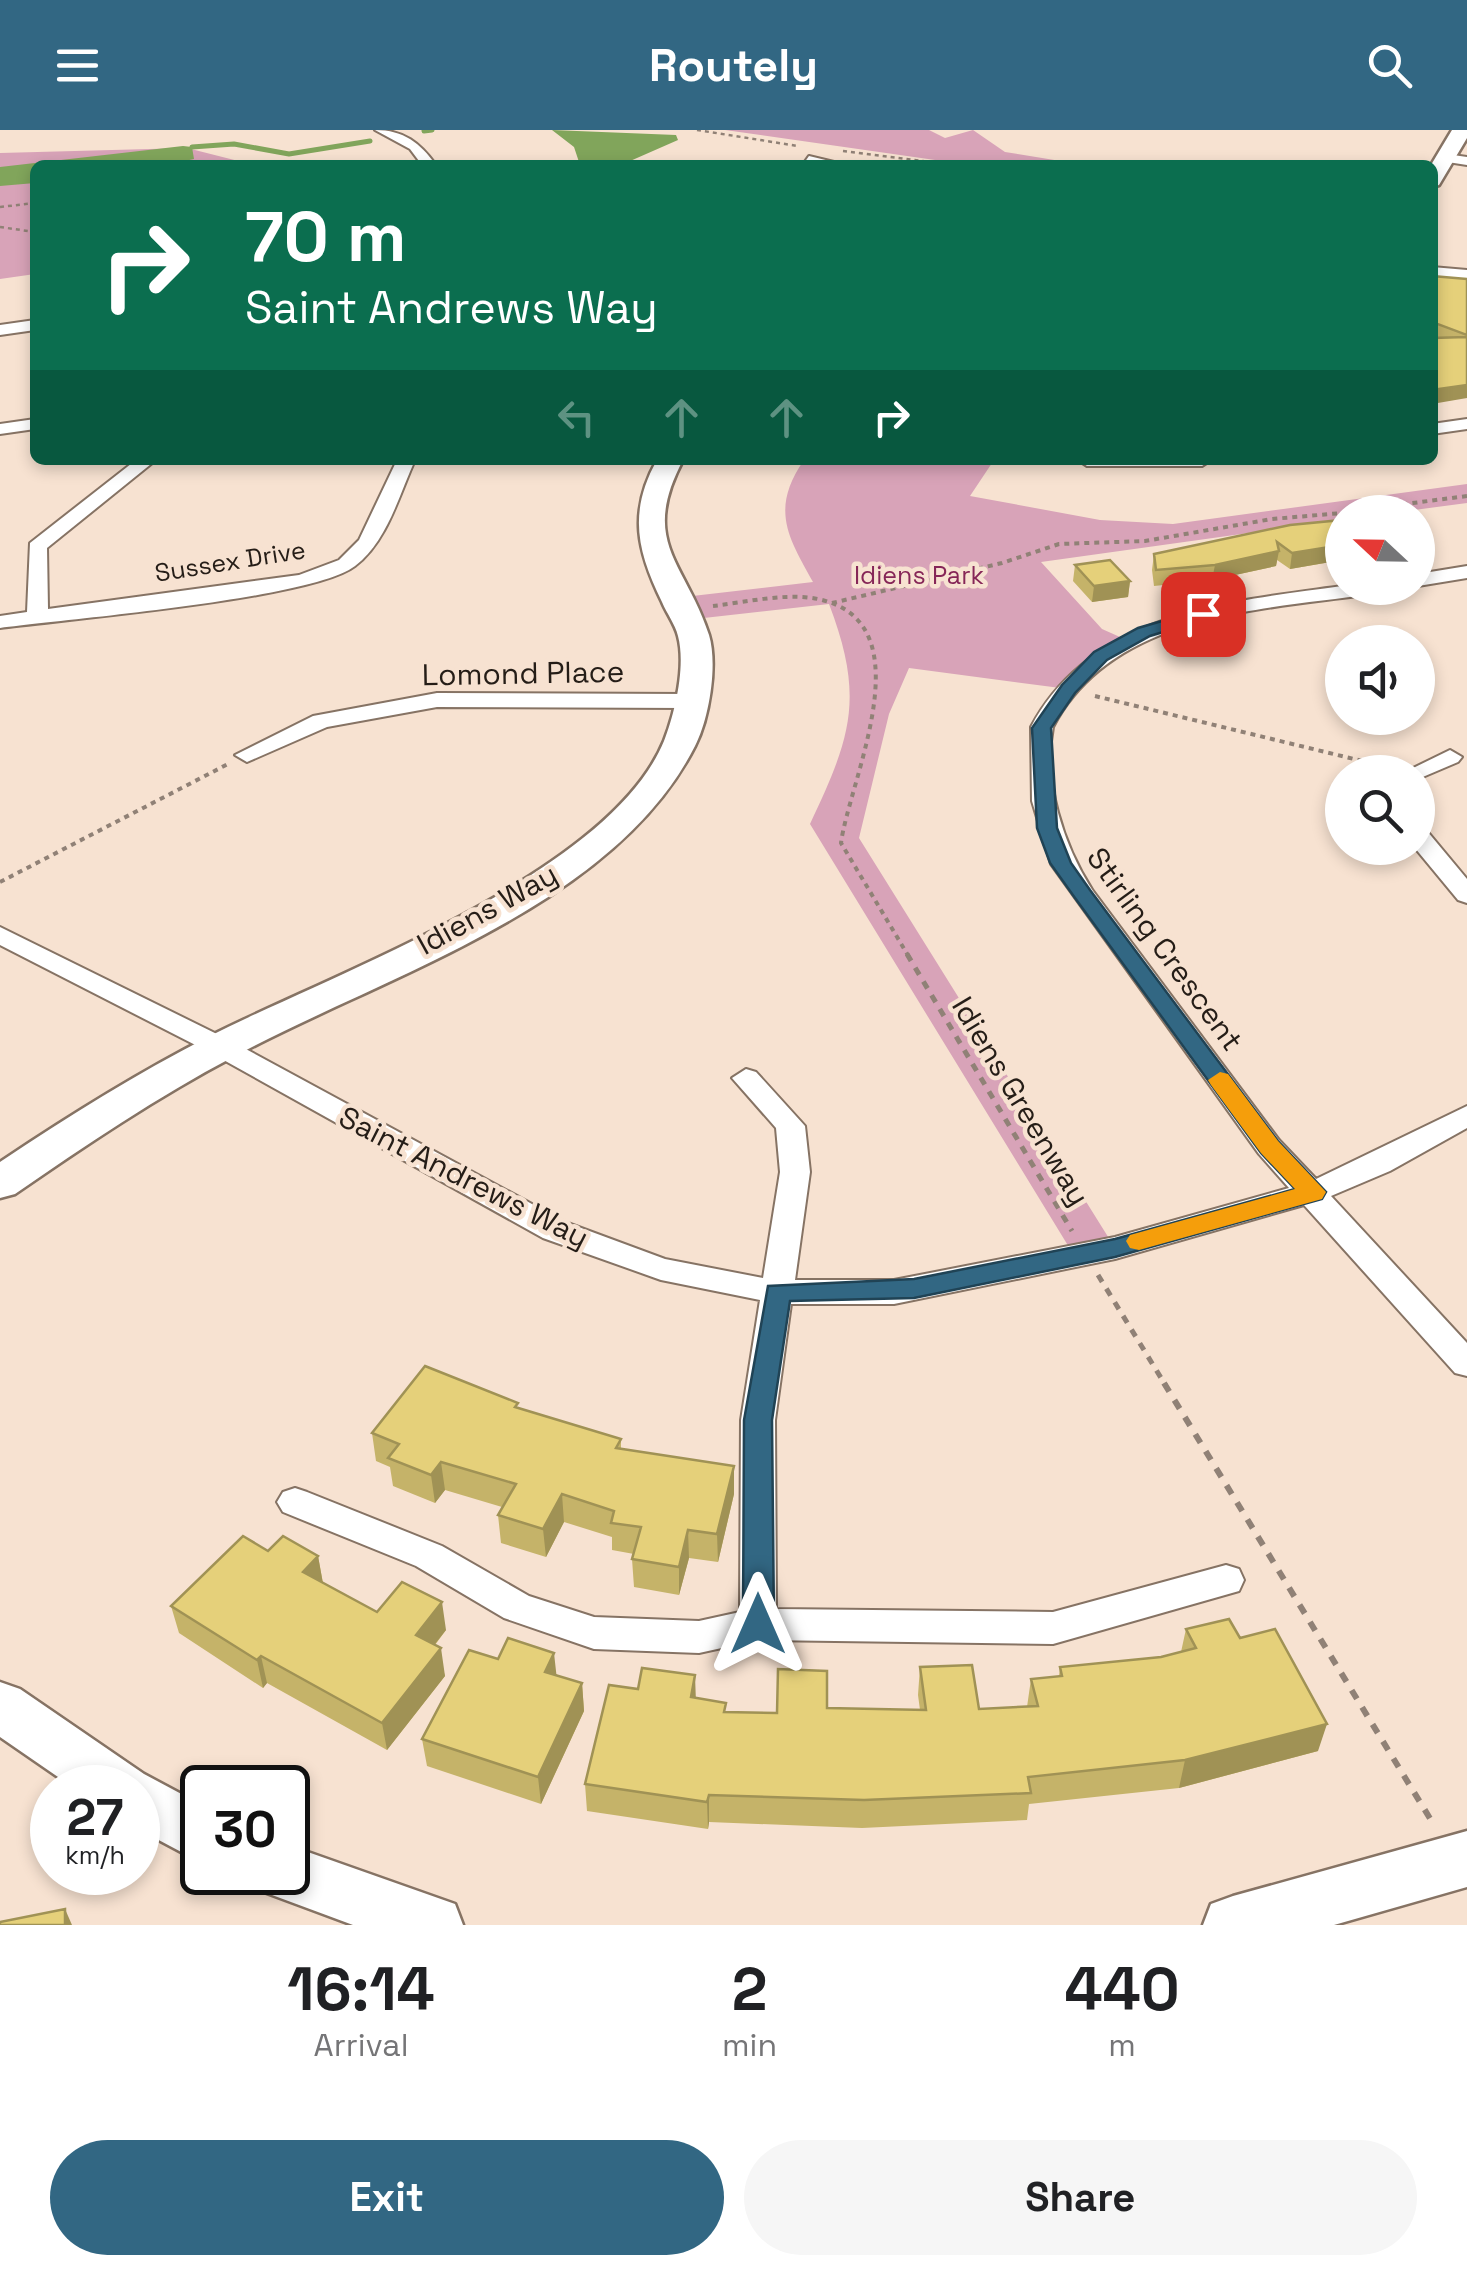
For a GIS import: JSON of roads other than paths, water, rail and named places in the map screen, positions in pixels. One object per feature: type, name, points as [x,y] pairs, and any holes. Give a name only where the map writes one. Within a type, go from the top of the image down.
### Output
[{"type":"street","points":[[382,130],[415,146],[426,160]]},
{"type":"street","points":[[1456,159],[1462,130]]},
{"type":"street","points":[[1438,273],[1467,275]]},
{"type":"street","points":[[0,330],[30,327]]},
{"type":"street","points":[[1438,428],[1467,424]]},
{"type":"street","points":[[0,429],[30,425]]},
{"type":"street","points":[[38,617],[36,548],[60,522],[121,485],[142,465]]},
{"type":"street","name":"Sussex Drive","points":[[0,622],[303,581],[346,564],[368,542],[404,465]]},
{"type":"street","name":"Idiens Way","points":[[0,1183],[84,1124],[220,1046],[512,900],[598,842],[653,788],[680,744],[690,701],[696,642],[646,527],[654,484],[667,465]]},
{"type":"street","points":[[1435,577],[1467,572]]},
{"type":"street","name":"Stirling Crescent","points":[[1325,595],[1203,614],[1144,632],[1100,656],[1068,689],[1042,728],[1047,828],[1061,863],[1270,1147],[1467,1364]]},
{"type":"street","name":"Lomond Place","points":[[247,755],[320,721],[437,700],[690,701]]},
{"type":"street","points":[[1435,764],[1450,757]]},
{"type":"street","points":[[1435,856],[1467,894]]},
{"type":"street","name":"Saint Andrews Way","points":[[0,935],[220,1046],[554,1230],[661,1270],[778,1292],[894,1292],[1086,1254],[1313,1192],[1380,1164],[1467,1116]]},
{"type":"street","points":[[746,1078],[790,1126],[794,1172],[758,1420],[758,1624]]},
{"type":"street","points":[[294,1502],[429,1556],[517,1607],[594,1633],[699,1637],[758,1624],[1053,1628],[1226,1580]]},
{"type":"street","points":[[0,1706],[88,1765]]},
{"type":"street","points":[[1232,1925],[1462,1861]]},
{"type":"street","points":[[310,1881],[432,1925]]},
{"type":"waterway","points":[[424,131],[432,130]]},
{"type":"waterway","points":[[192,147],[234,144],[289,154],[370,141]]},
{"type":"park label","name":"Idiens Park","points":[[919,575]]}]
